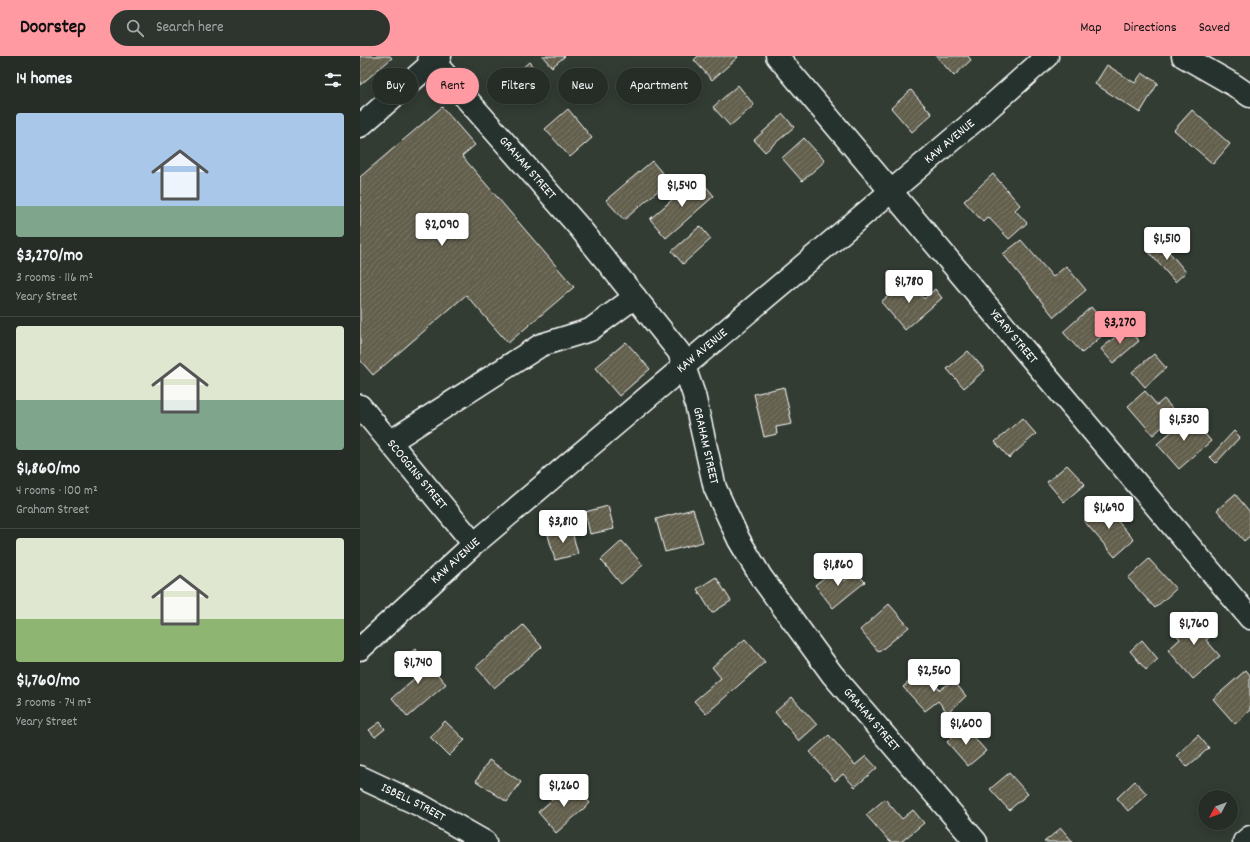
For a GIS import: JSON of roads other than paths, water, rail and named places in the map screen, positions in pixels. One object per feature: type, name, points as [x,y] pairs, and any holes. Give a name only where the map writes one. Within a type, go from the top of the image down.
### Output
[{"type":"street","name":"YEARY STREET","points":[[777,56],[1250,618]]},
{"type":"street","name":"KAW AVENUE","points":[[360,650],[474,544],[980,116],[1047,56]]},
{"type":"street","points":[[1183,56],[1250,96]]},
{"type":"street","points":[[360,126],[434,58]]},
{"type":"street","name":"GRAHAM STREET","points":[[434,58],[579,228],[679,352],[694,395],[714,488],[739,540],[761,577],[832,674],[976,842]]},
{"type":"street","points":[[390,442],[541,345],[590,330],[635,297]]},
{"type":"street","name":"SCOGGINS STREET","points":[[360,406],[474,544]]},
{"type":"street","name":"ISBELL STREET","points":[[360,777],[422,806],[485,842]]},
{"type":"street","points":[[1244,842],[1250,837]]}]
